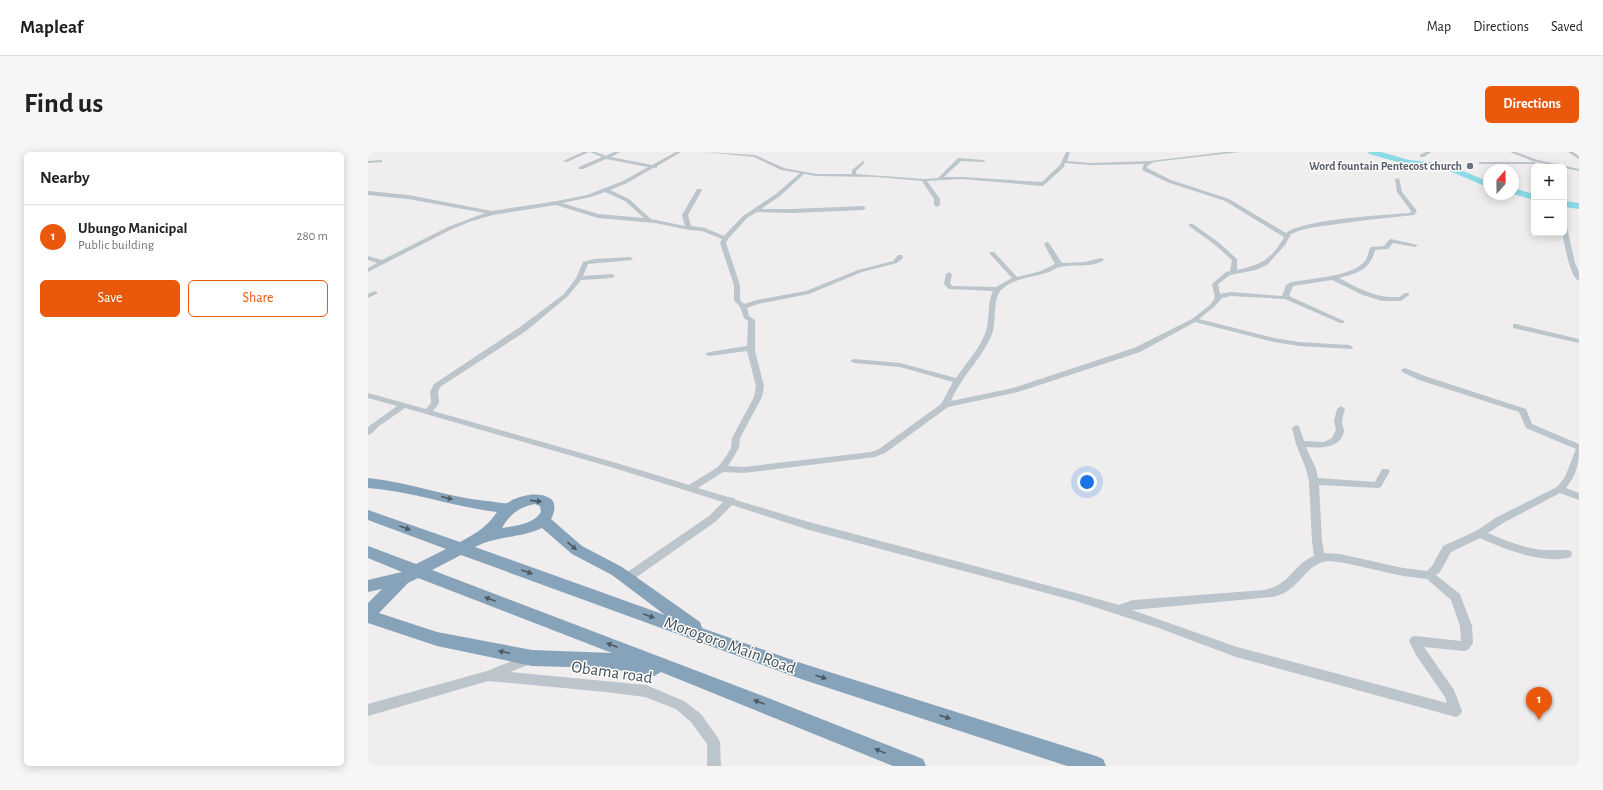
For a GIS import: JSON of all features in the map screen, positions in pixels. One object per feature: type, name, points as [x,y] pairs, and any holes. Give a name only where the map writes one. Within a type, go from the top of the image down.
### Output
[{"type":"highway","points":[[368,483],[392,484],[470,504],[509,508]]},
{"type":"highway","points":[[368,586],[402,579],[484,536],[496,525],[502,514],[509,508],[526,500],[536,499],[546,503],[549,508],[543,519],[533,527],[517,532],[484,536]]},
{"type":"highway","name":"Morogoro Main Road","points":[[368,515],[801,671],[1096,766]]},
{"type":"highway","points":[[543,519],[552,529],[577,550],[617,571],[705,636]]},
{"type":"highway","points":[[368,552],[682,672],[916,766]]},
{"type":"highway","points":[[368,612],[402,579]]},
{"type":"highway","points":[[368,616],[437,639],[532,658],[606,660],[682,672]]},
{"type":"street","points":[[565,161],[587,152]]},
{"type":"street","points":[[592,152],[605,157],[655,167]]},
{"type":"street","points":[[581,168],[618,152]]},
{"type":"street","points":[[368,270],[450,228],[492,213],[557,203],[589,196],[606,190],[655,167],[679,152]]},
{"type":"street","points":[[706,152],[758,155],[783,169],[802,174],[924,180],[962,178],[1043,184],[1065,162],[1068,152]]},
{"type":"street","points":[[1065,162],[1091,164],[1150,162],[1238,152]]},
{"type":"street","points":[[1422,156],[1429,152]]},
{"type":"street","points":[[1512,152],[1544,164]]},
{"type":"street","points":[[1570,152],[1579,158]]},
{"type":"street","points":[[939,180],[960,159],[983,161]]},
{"type":"street","points":[[368,162],[380,161]]},
{"type":"street","points":[[854,176],[854,171],[863,162]]},
{"type":"street","points":[[1150,162],[1144,169],[1150,173],[1169,182],[1227,200],[1287,236]]},
{"type":"street","points":[[1480,163],[1544,164]]},
{"type":"street","points":[[1567,168],[1579,170]]},
{"type":"street","points":[[691,488],[721,469],[731,456],[736,438],[758,397],[760,386],[751,348],[752,320],[746,317],[743,307],[737,300],[737,285],[723,243],[725,238],[739,222],[778,195],[802,174]]},
{"type":"street","points":[[1218,298],[1215,284],[1223,276],[1233,272],[1256,268],[1265,264],[1283,244],[1289,233],[1315,225],[1380,216],[1412,214],[1414,212],[1410,205],[1398,192],[1397,179]]},
{"type":"street","points":[[924,180],[937,199],[937,205]]},
{"type":"street","points":[[606,190],[627,200],[649,220]]},
{"type":"street","points":[[689,228],[685,215],[699,190]]},
{"type":"street","points":[[368,192],[408,197],[492,213]]},
{"type":"street","points":[[557,203],[598,216],[649,220],[689,228],[703,229],[725,238]]},
{"type":"street","points":[[756,210],[792,211],[863,208]]},
{"type":"street","points":[[1191,226],[1228,252],[1235,260],[1233,272]]},
{"type":"street","points":[[1566,236],[1572,263],[1579,279]]},
{"type":"street","points":[[1285,297],[1288,287],[1291,284],[1308,283],[1332,278],[1348,274],[1364,266],[1368,263],[1373,248],[1386,248],[1391,241],[1415,245]]},
{"type":"street","points":[[1046,244],[1059,263],[1058,265]]},
{"type":"street","points":[[992,253],[1015,278]]},
{"type":"street","points":[[743,307],[758,302],[807,293],[830,285],[860,271],[896,262],[900,256]]},
{"type":"street","points":[[368,258],[382,262]]},
{"type":"street","points":[[428,412],[435,403],[434,392],[437,386],[523,329],[566,295],[579,278],[585,263],[630,259]]},
{"type":"street","points":[[945,405],[952,388],[983,344],[989,331],[994,298],[998,289],[1015,278],[1046,271],[1058,265],[1085,264],[1101,260]]},
{"type":"street","points":[[949,274],[947,284],[951,288],[998,289]]},
{"type":"street","points":[[579,278],[612,276]]},
{"type":"street","points":[[1332,278],[1382,300],[1401,299],[1407,294]]},
{"type":"street","points":[[368,296],[375,293]]},
{"type":"street","points":[[721,469],[744,470],[872,455],[882,451],[945,405],[1015,390],[1125,355],[1162,338],[1194,320],[1212,306],[1218,298],[1227,294],[1278,298],[1285,297],[1342,322]]},
{"type":"street","points":[[1194,320],[1274,340],[1299,344],[1349,347]]},
{"type":"street","points":[[1516,326],[1579,341]]},
{"type":"street","points":[[709,354],[751,348]]},
{"type":"street","points":[[854,361],[900,365],[958,381]]},
{"type":"street","points":[[1405,370],[1422,378],[1523,411],[1523,415],[1529,426],[1579,447]]},
{"type":"street","points":[[368,395],[691,488],[809,526],[1022,586],[1119,610],[1236,652],[1456,711],[1450,694],[1420,651],[1415,641],[1435,642],[1458,646],[1464,646],[1467,643],[1466,626],[1456,597],[1429,575],[1409,573],[1345,559],[1332,557],[1320,558],[1310,562],[1292,582],[1281,590],[1264,594],[1134,605],[1119,610]]},
{"type":"street","points":[[368,432],[376,424],[404,405]]},
{"type":"street","points":[[1300,444],[1324,445],[1331,443],[1338,438],[1340,429],[1338,423],[1341,409]]},
{"type":"street","points":[[1296,428],[1300,444],[1311,469],[1314,481],[1317,541],[1320,558]]},
{"type":"street","points":[[1429,575],[1436,569],[1447,549],[1480,534],[1500,520],[1560,489],[1570,478],[1579,451]]},
{"type":"street","points":[[1314,481],[1378,485],[1385,471]]},
{"type":"street","points":[[1560,489],[1579,497]]},
{"type":"street","points":[[627,578],[712,519],[731,500]]},
{"type":"street","points":[[1480,534],[1508,546],[1542,555],[1555,556],[1567,554]]},
{"type":"street","name":"Obama road","points":[[368,710],[488,676],[532,658]]},
{"type":"street","name":"Obama road","points":[[488,676],[646,691],[680,705],[696,718],[713,742],[714,766]]},
{"type":"waterway","points":[[1372,152],[1409,162],[1447,167],[1483,182]]},
{"type":"waterway","points":[[1519,193],[1531,196]]},
{"type":"waterway","points":[[1567,204],[1579,206]]},
{"type":"place","name":"Word fountain Pentecost church","points":[[1470,166]]},
{"type":"place","name":"Ubungo Manicipal","points":[[1539,720]]}]
